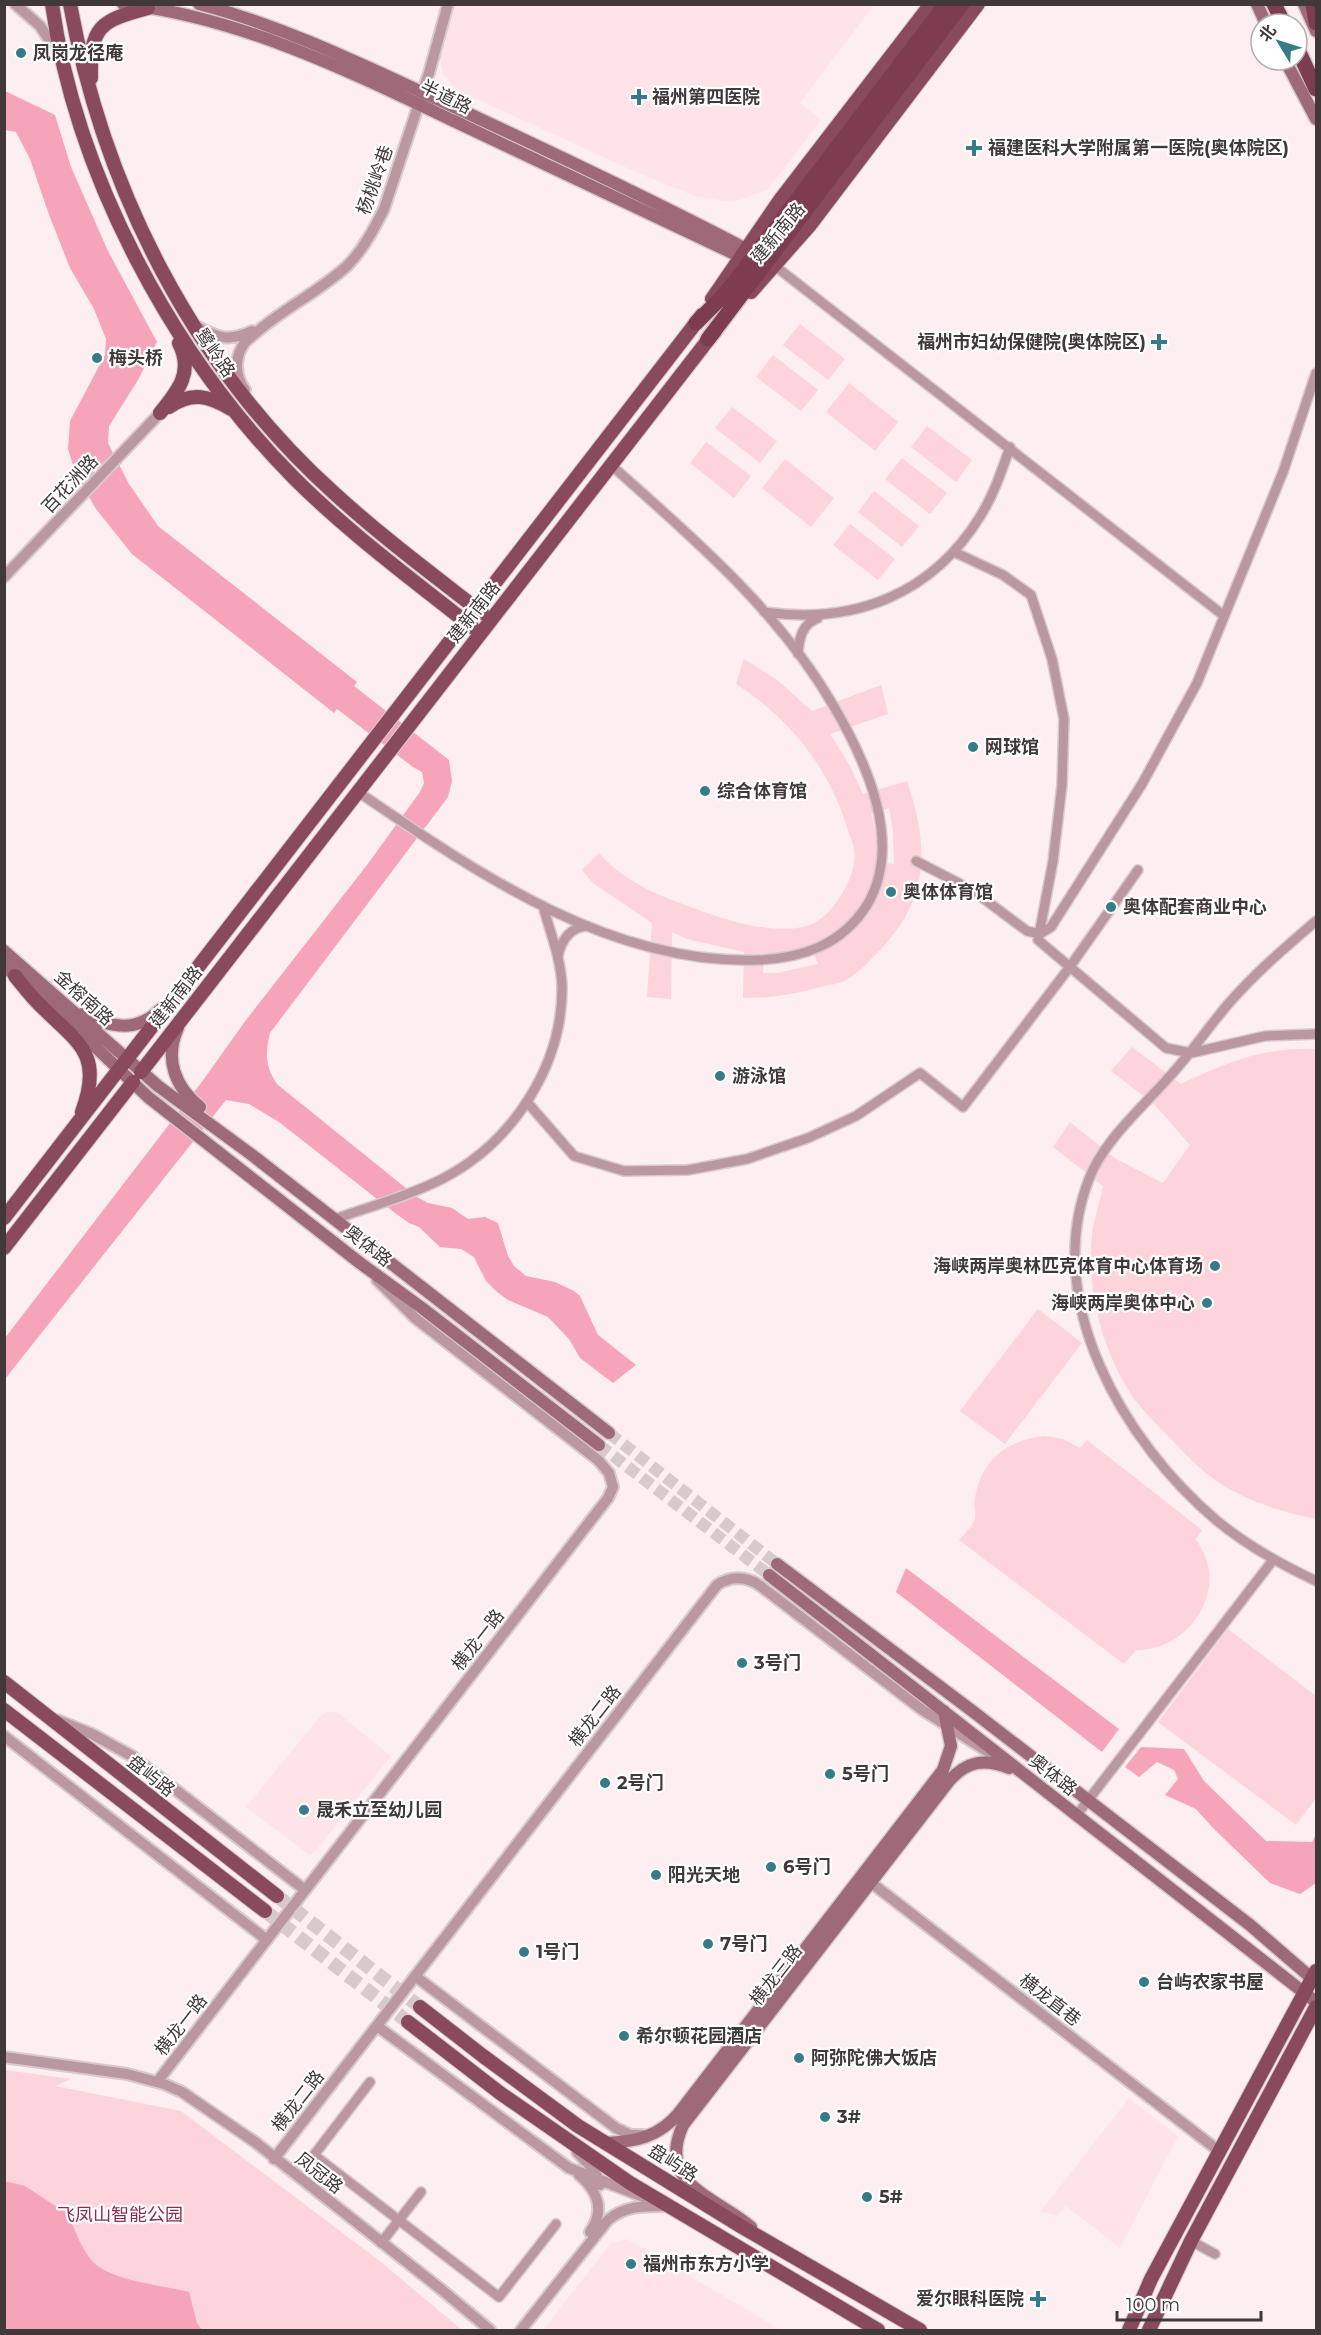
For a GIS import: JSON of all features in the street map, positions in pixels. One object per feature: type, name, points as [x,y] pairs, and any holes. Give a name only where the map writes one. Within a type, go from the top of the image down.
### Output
[{"type":"highway","points":[[696,323],[736,280],[946,4]]},
{"type":"highway","points":[[708,339],[962,4]]},
{"type":"highway","points":[[1313,4],[1317,23]]},
{"type":"highway","points":[[1309,72],[1317,88]]},
{"type":"main road","name":"鹭岭路","points":[[52,4],[79,120],[105,190],[139,264],[166,314],[194,357],[236,413],[272,455],[321,504],[480,633]]},
{"type":"main road","name":"鹭岭路","points":[[70,4],[91,101],[117,176],[153,255],[192,324],[243,394],[273,430],[334,493],[491,620]]},
{"type":"main road","name":"半道路","points":[[123,4],[216,22],[421,98]]},
{"type":"main road","name":"半道路","points":[[199,4],[290,34],[421,98],[590,170],[743,253]]},
{"type":"main road","name":"建新南路","points":[[4,1218],[696,323],[780,200],[931,4]]},
{"type":"main road","name":"建新南路","points":[[4,1248],[708,339],[810,225],[978,4]]},
{"type":"main road","points":[[1305,4],[1317,32]]},
{"type":"main road","points":[[91,101],[90,54],[91,46],[99,31],[109,21],[148,8]]},
{"type":"main road","points":[[1292,72],[1317,119]]},
{"type":"main road","points":[[160,413],[180,387],[186,371],[183,352],[167,323],[166,314]]},
{"type":"main road","points":[[160,413],[177,401],[196,396],[211,398],[236,413]]},
{"type":"main road","name":"金榕南路","points":[[4,951],[70,1009],[123,1064]]},
{"type":"main road","points":[[10,971],[41,1007],[76,1038],[85,1051],[90,1083],[77,1125]]},
{"type":"main road","name":"金榕南路","points":[[10,971],[123,1064]]},
{"type":"main road","points":[[70,1009],[105,1025],[135,1024],[159,1011],[194,974]]},
{"type":"main road","points":[[181,1019],[172,1051],[177,1081],[188,1098],[252,1155]]},
{"type":"main road","name":"奥体路","points":[[123,1064],[137,1077],[252,1155],[609,1433]]},
{"type":"main road","name":"奥体路","points":[[137,1077],[148,1096],[360,1263],[599,1445]]},
{"type":"main road","name":"奥体路","points":[[777,1564],[1088,1800],[1315,1977]]},
{"type":"main road","name":"奥体路","points":[[769,1575],[1317,2002]]},
{"type":"main road","name":"盘屿路","points":[[4,1682],[277,1896]]},
{"type":"main road","name":"盘屿路","points":[[4,1710],[265,1911]]},
{"type":"main road","name":"横龙三路","points":[[770,2243],[736,2215],[684,2179],[676,2163],[676,2141],[683,2125],[866,1879],[943,1770],[951,1746],[944,1712]]},
{"type":"main road","name":"横龙三路","points":[[605,2143],[632,2141],[655,2134],[668,2125],[866,1879],[949,1781],[973,1763],[990,1761],[1021,1773]]},
{"type":"main road","points":[[1130,2331],[1151,2279],[1315,1977]]},
{"type":"main road","name":"盘屿路","points":[[420,2007],[523,2086],[605,2143],[920,2331]]},
{"type":"main road","points":[[1149,2331],[1191,2241],[1317,2007]]},
{"type":"main road","points":[[408,2022],[500,2093],[630,2183],[878,2331]]},
{"type":"main road","points":[[1123,2331],[1136,2315]]},
{"type":"street","points":[[15,4],[40,26],[65,65]]},
{"type":"street","name":"杨桃岭巷","points":[[268,323],[338,274],[367,241],[384,208],[421,98],[448,4]]},
{"type":"street","points":[[775,266],[1011,447],[1223,615]]},
{"type":"street","points":[[192,324],[217,337],[226,339],[239,337],[268,323]]},
{"type":"street","points":[[268,323],[245,343],[239,355],[237,368],[240,381],[273,430]]},
{"type":"street","points":[[916,861],[972,890],[1028,931],[1040,934],[1051,927],[1142,784],[1197,683],[1282,472],[1317,373]]},
{"type":"street","name":"百花洲路","points":[[4,577],[160,413]]},
{"type":"street","points":[[764,612],[823,616],[854,611],[896,594],[927,575],[954,552],[982,513],[1011,447]]},
{"type":"street","points":[[358,792],[439,846],[543,906],[622,938],[686,954],[739,960],[769,959],[816,950],[840,936],[861,915],[876,888],[881,866],[880,830],[874,799],[859,757],[833,705],[798,654],[764,612],[703,547],[611,465]]},
{"type":"street","points":[[954,552],[1003,574],[1032,595],[1052,659],[1064,719],[1062,786],[1053,861],[1038,940],[1166,1048],[1191,1053],[1265,1036],[1317,1034]]},
{"type":"street","points":[[798,654],[802,631],[809,623],[823,616]]},
{"type":"street","points":[[527,1102],[574,1156],[624,1171],[688,1170],[747,1159],[808,1138],[856,1116],[920,1073],[963,1107],[1069,968],[1138,870]]},
{"type":"street","points":[[335,1219],[422,1188],[457,1171],[487,1148],[527,1102],[546,1064],[555,1034],[562,988],[558,959],[543,906]]},
{"type":"street","points":[[1317,921],[1231,1001],[1191,1053],[1123,1129],[1094,1167],[1083,1197],[1076,1236],[1077,1286],[1084,1318],[1098,1360],[1120,1406],[1148,1448],[1180,1486],[1205,1510],[1248,1544],[1273,1560],[1317,1581]]},
{"type":"street","points":[[558,959],[560,948],[566,937],[576,928],[590,926]]},
{"type":"street","name":"横龙一路","points":[[157,2082],[608,1498],[613,1487],[603,1464],[415,1318],[360,1263]]},
{"type":"street","points":[[1076,1816],[1273,1560]]},
{"type":"street","name":"横龙二路","points":[[274,2159],[717,1585],[723,1581],[742,1579],[759,1585],[921,1709],[1021,1773]]},
{"type":"street","points":[[51,1718],[92,1734],[132,1756],[305,1890]]},
{"type":"street","points":[[4,1736],[267,1940]]},
{"type":"street","name":"横龙直巷","points":[[866,1879],[1219,2151]]},
{"type":"street","points":[[416,1976],[616,2128],[631,2135],[655,2134]]},
{"type":"street","points":[[377,2026],[569,2168],[588,2185],[599,2209]]},
{"type":"street","name":"凤冠路","points":[[4,2057],[117,2072],[157,2082],[191,2097],[248,2138],[462,2306],[490,2331]]},
{"type":"street","points":[[370,2082],[314,2155],[499,2297],[556,2224]]},
{"type":"street","points":[[513,2331],[593,2228],[599,2216],[599,2181],[591,2166],[559,2135]]},
{"type":"street","points":[[569,2168],[669,2206]]},
{"type":"street","points":[[381,2243],[421,2192]]},
{"type":"street","points":[[521,2331],[608,2220],[634,2207],[669,2206]]},
{"type":"street","points":[[1191,2241],[1215,2254]]},
{"type":"shaded area","name":"福州第四医院","points":[[452,5],[874,5],[800,103],[821,120],[767,190],[739,200],[725,201],[695,196],[647,177],[457,90],[444,76],[440,61]]},
{"type":"shaded area","points":[[5,91],[55,115],[71,167],[108,251],[157,342],[138,380],[109,426],[108,443],[129,484],[158,526],[357,682],[354,686],[449,760],[452,781],[448,797],[270,1033],[267,1054],[271,1073],[278,1085],[417,1197],[428,1203],[452,1208],[468,1219],[485,1217],[498,1223],[508,1256],[514,1266],[526,1276],[555,1282],[580,1296],[598,1335],[636,1365],[613,1383],[580,1358],[569,1339],[548,1317],[508,1300],[497,1292],[486,1281],[474,1257],[461,1249],[440,1247],[419,1227],[395,1213],[279,1122],[249,1104],[226,1100],[5,1379],[5,1338],[204,1079],[246,1020],[367,865],[420,792],[424,783],[422,772],[337,709],[334,713],[132,554],[96,509],[76,475],[68,449],[70,421],[105,355],[106,339],[94,309],[70,268],[30,159],[16,132],[5,130]]},
{"type":"shaded area","points":[[906,1568],[1119,1729],[1102,1752],[896,1592]]},
{"type":"shaded area","points":[[327,1711],[338,1713],[391,1756],[310,1855],[246,1807]]},
{"type":"shaded area","points":[[1141,1747],[1184,1749],[1204,1781],[1266,1841],[1312,1842],[1316,1834],[1316,1883],[1300,1894],[1270,1883],[1196,1809],[1165,1795],[1178,1779],[1174,1770],[1157,1762],[1139,1777],[1125,1767]]},
{"type":"shaded area","points":[[1129,2098],[1178,2136],[1120,2248],[1066,2206],[1057,2216],[1041,2211]]},
{"type":"shaded area","points":[[4,2181],[25,2186],[60,2209],[66,2210],[84,2250],[100,2268],[123,2278],[189,2292],[197,2323],[202,2330],[5,2330]]},
{"type":"shaded area","name":"福州市东方小学","points":[[627,2239],[781,2330],[543,2330],[611,2243]]},
{"type":"green space","points":[[800,324],[845,359],[828,380],[783,345]]},
{"type":"green space","points":[[773,355],[818,390],[801,411],[756,377]]},
{"type":"green space","points":[[849,383],[898,422],[875,451],[826,412]]},
{"type":"green space","points":[[732,407],[777,441],[760,463],[715,428]]},
{"type":"green space","points":[[927,426],[972,460],[956,482],[911,447]]},
{"type":"green space","points":[[706,442],[751,476],[734,498],[690,463]]},
{"type":"green space","points":[[902,458],[947,493],[930,514],[885,479]]},
{"type":"green space","points":[[785,459],[834,498],[811,527],[762,488]]},
{"type":"green space","points":[[874,491],[919,526],[902,547],[858,512]]},
{"type":"green space","points":[[850,524],[895,559],[878,580],[833,545]]},
{"type":"green space","points":[[744,659],[776,679],[812,711],[881,685],[888,714],[830,734],[850,766],[863,794],[907,781],[919,828],[921,850],[916,891],[896,931],[862,968],[842,982],[784,995],[743,998],[744,952],[687,939],[672,932],[671,999],[647,997],[652,923],[593,883],[582,870],[599,853],[620,873],[656,893],[722,918],[766,928],[794,928],[807,926],[817,921],[837,901],[851,875],[854,863],[853,843],[838,802],[817,762],[789,727],[755,697],[736,684]],"holes":[[[889,808],[893,831],[894,864],[876,862],[876,833],[871,813]],[[811,947],[818,964],[777,973],[763,973],[764,953],[783,953]]]},
{"type":"green space","name":"海峡两岸奥体中心","points":[[1132,1047],[1181,1084],[1246,1057],[1279,1051],[1316,1049],[1316,1519],[1296,1515],[1248,1498],[1229,1489],[1203,1470],[1135,1400],[1114,1363],[1099,1321],[1092,1278],[1092,1235],[1103,1186],[1053,1147],[1070,1122],[1116,1159],[1163,1183],[1190,1145],[1155,1105],[1111,1071]]},
{"type":"green space","points":[[1038,1309],[1082,1343],[1005,1444],[960,1411]]},
{"type":"green space","points":[[1045,1436],[1063,1439],[1080,1448],[1087,1440],[1202,1530],[1196,1539],[1208,1566],[1209,1586],[1199,1614],[1190,1627],[1178,1636],[1151,1649],[1136,1650],[1124,1664],[959,1540],[974,1521],[978,1484],[990,1462],[1008,1447],[1031,1438]]},
{"type":"green space","points":[[1228,1629],[1316,1696],[1316,1798],[1296,1825],[1158,1722]]},
{"type":"green space","name":"飞凤山智能公园","points":[[5,2070],[71,2079],[55,2086],[181,2111],[377,2259],[462,2330],[5,2330]]},
{"type":"tunnel","points":[[609,1433],[777,1564]]},
{"type":"tunnel","points":[[599,1445],[769,1575]]},
{"type":"tunnel","points":[[277,1896],[420,2007]]},
{"type":"tunnel","points":[[265,1911],[408,2022]]},
{"type":"place","name":"凤岗龙径庵","points":[[21,53]]},
{"type":"place","name":"福州第四医院","points":[[639,97]]},
{"type":"place","name":"福建医科大学附属第一医院(奥体院区)","points":[[974,148]]},
{"type":"place","name":"福州市妇幼保健院(奥体院区)","points":[[1159,342]]},
{"type":"place","name":"梅头桥","points":[[97,358]]},
{"type":"place","name":"网球馆","points":[[973,747]]},
{"type":"place","name":"综合体育馆","points":[[705,791]]},
{"type":"place","name":"奥体体育馆","points":[[891,892]]},
{"type":"place","name":"奥体配套商业中心","points":[[1111,907]]},
{"type":"place","name":"游泳馆","points":[[720,1076]]},
{"type":"place","name":"海峡两岸奥林匹克体育中心体育场","points":[[1215,1266]]},
{"type":"place","name":"海峡两岸奥体中心","points":[[1207,1303]]},
{"type":"place","name":"3号门","points":[[742,1663]]},
{"type":"place","name":"5号门","points":[[830,1774]]},
{"type":"place","name":"2号门","points":[[605,1783]]},
{"type":"place","name":"晟禾立至幼儿园","points":[[304,1810]]},
{"type":"place","name":"6号门","points":[[771,1867]]},
{"type":"place","name":"阳光天地","points":[[656,1875]]},
{"type":"place","name":"7号门","points":[[708,1944]]},
{"type":"place","name":"1号门","points":[[524,1952]]},
{"type":"place","name":"台屿农家书屋","points":[[1144,1982]]},
{"type":"place","name":"希尔顿花园酒店","points":[[624,2036]]},
{"type":"place","name":"阿弥陀佛大饭店","points":[[799,2058]]},
{"type":"place","name":"3#","points":[[825,2117]]},
{"type":"place","name":"5#","points":[[867,2197]]},
{"type":"place","name":"福州市东方小学","points":[[631,2264]]},
{"type":"place","name":"爱尔眼科医院","points":[[1038,2299]]}]
